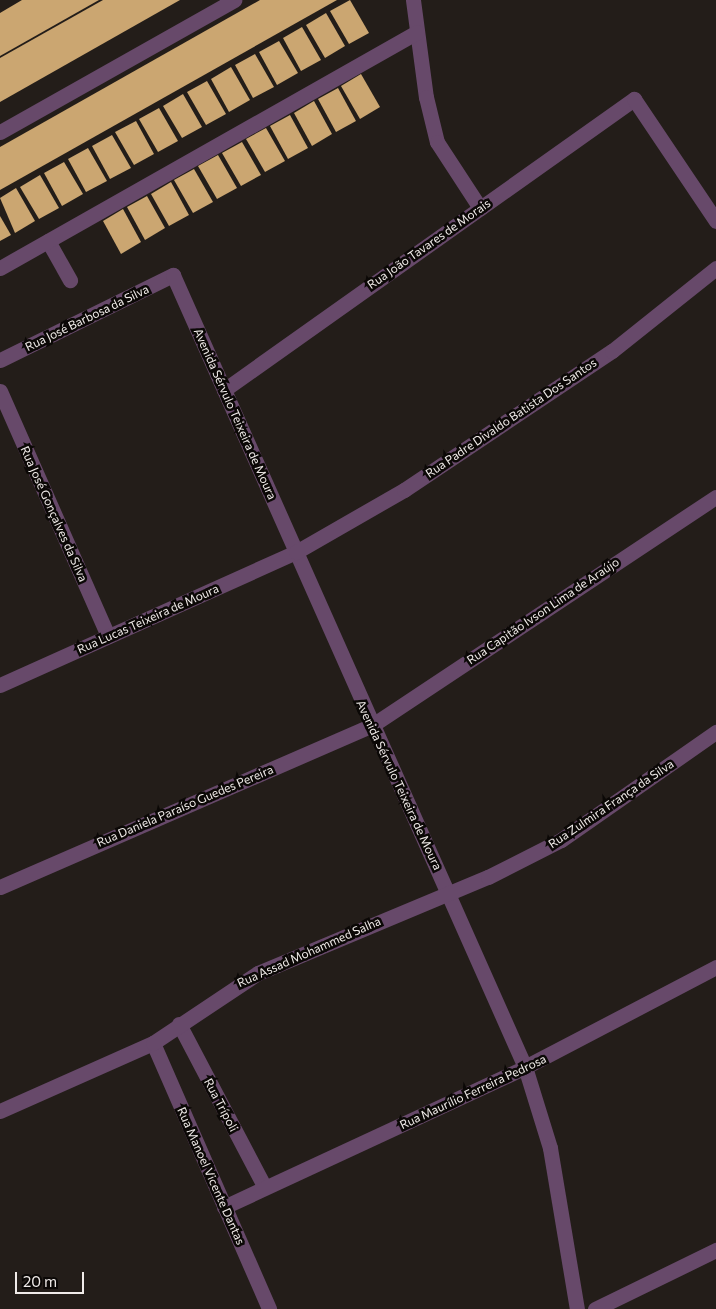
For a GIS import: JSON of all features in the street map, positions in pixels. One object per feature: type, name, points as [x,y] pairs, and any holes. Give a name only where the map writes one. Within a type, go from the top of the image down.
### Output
[{"type":"street","points":[[0,132],[234,0]]},
{"type":"street","points":[[413,0],[437,142],[480,208]]},
{"type":"street","points":[[0,268],[417,32]]},
{"type":"street","name":"Rua João Tavares de Morais","points":[[224,390],[634,99],[716,222]]},
{"type":"street","points":[[48,241],[70,280]]},
{"type":"street","name":"Rua Padre Divaldo Batista Dos Santos","points":[[296,552],[404,490],[612,351],[716,268]]},
{"type":"street","name":"Avenida Sérvulo Teixeira de Moura","points":[[173,275],[371,726],[447,891],[525,1068],[554,1167],[577,1309]]},
{"type":"street","name":"Rua José Barbosa da Silva","points":[[0,360],[173,275]]},
{"type":"street","name":"Rua José Gonçalves da Silva","points":[[0,391],[108,636]]},
{"type":"street","name":"Rua Capitão Ivson Lima de Araújo","points":[[371,726],[716,497]]},
{"type":"street","name":"Rua Lucas Teixeira de Moura","points":[[0,685],[296,552]]},
{"type":"street","name":"Rua Daniela Paraíso Guedes Pereira","points":[[0,887],[371,726]]},
{"type":"street","name":"Rua Zulmira França da Silva","points":[[447,891],[488,877],[561,840],[716,732]]},
{"type":"street","name":"Rua Assad Mohammed Salha","points":[[0,1111],[153,1043],[178,1024],[258,973],[447,891]]},
{"type":"street","name":"Rua Maurílio Ferreira Pedrosa","points":[[224,1207],[264,1186],[525,1068],[716,967]]},
{"type":"street","name":"Rua Trípoli","points":[[178,1024],[264,1186]]},
{"type":"street","name":"Rua Manoel Vicente Dantas","points":[[153,1043],[269,1309]]},
{"type":"street","points":[[595,1309],[716,1250]]},
{"type":"building","points":[[22,0],[99,0],[0,56],[0,13]]},
{"type":"building","points":[[103,0],[180,0],[0,102],[0,58]]},
{"type":"building","points":[[260,0],[337,0],[0,190],[0,147]]},
{"type":"building","points":[[350,0],[369,33],[349,44],[330,11]]},
{"type":"building","points":[[326,13],[345,46],[325,58],[306,25]]},
{"type":"building","points":[[302,27],[321,60],[301,71],[283,38]]},
{"type":"building","points":[[279,41],[298,73],[277,85],[259,52]]},
{"type":"building","points":[[255,54],[274,87],[253,98],[235,65]]},
{"type":"building","points":[[231,67],[250,100],[229,112],[211,79]]},
{"type":"building","points":[[361,74],[380,107],[360,119],[341,86]]},
{"type":"building","points":[[207,81],[226,114],[206,125],[187,92]]},
{"type":"building","points":[[338,88],[356,121],[336,132],[318,99]]},
{"type":"building","points":[[183,94],[202,127],[182,138],[163,106]]},
{"type":"building","points":[[314,101],[332,134],[312,146],[294,113]]},
{"type":"building","points":[[159,108],[178,141],[158,152],[139,119]]},
{"type":"building","points":[[290,115],[308,148],[288,159],[270,126]]},
{"type":"building","points":[[136,121],[154,154],[134,165],[115,132]]},
{"type":"building","points":[[266,128],[285,161],[265,172],[246,139]]},
{"type":"building","points":[[112,135],[131,168],[110,179],[92,146]]},
{"type":"building","points":[[242,142],[261,175],[241,186],[222,153]]},
{"type":"building","points":[[88,148],[107,181],[86,192],[68,159]]},
{"type":"building","points":[[218,155],[237,188],[217,199],[198,166]]},
{"type":"building","points":[[64,162],[83,194],[62,206],[44,173]]},
{"type":"building","points":[[194,169],[213,202],[193,213],[174,180]]},
{"type":"building","points":[[40,175],[59,208],[39,219],[20,187]]},
{"type":"building","points":[[171,182],[189,215],[169,226],[151,194]]},
{"type":"building","points":[[16,188],[35,221],[15,233],[0,198]]},
{"type":"building","points":[[147,196],[165,228],[145,240],[127,207]]},
{"type":"building","points":[[123,209],[141,242],[121,254],[103,221]]},
{"type":"building","points":[[0,216],[11,235],[0,241]]}]
